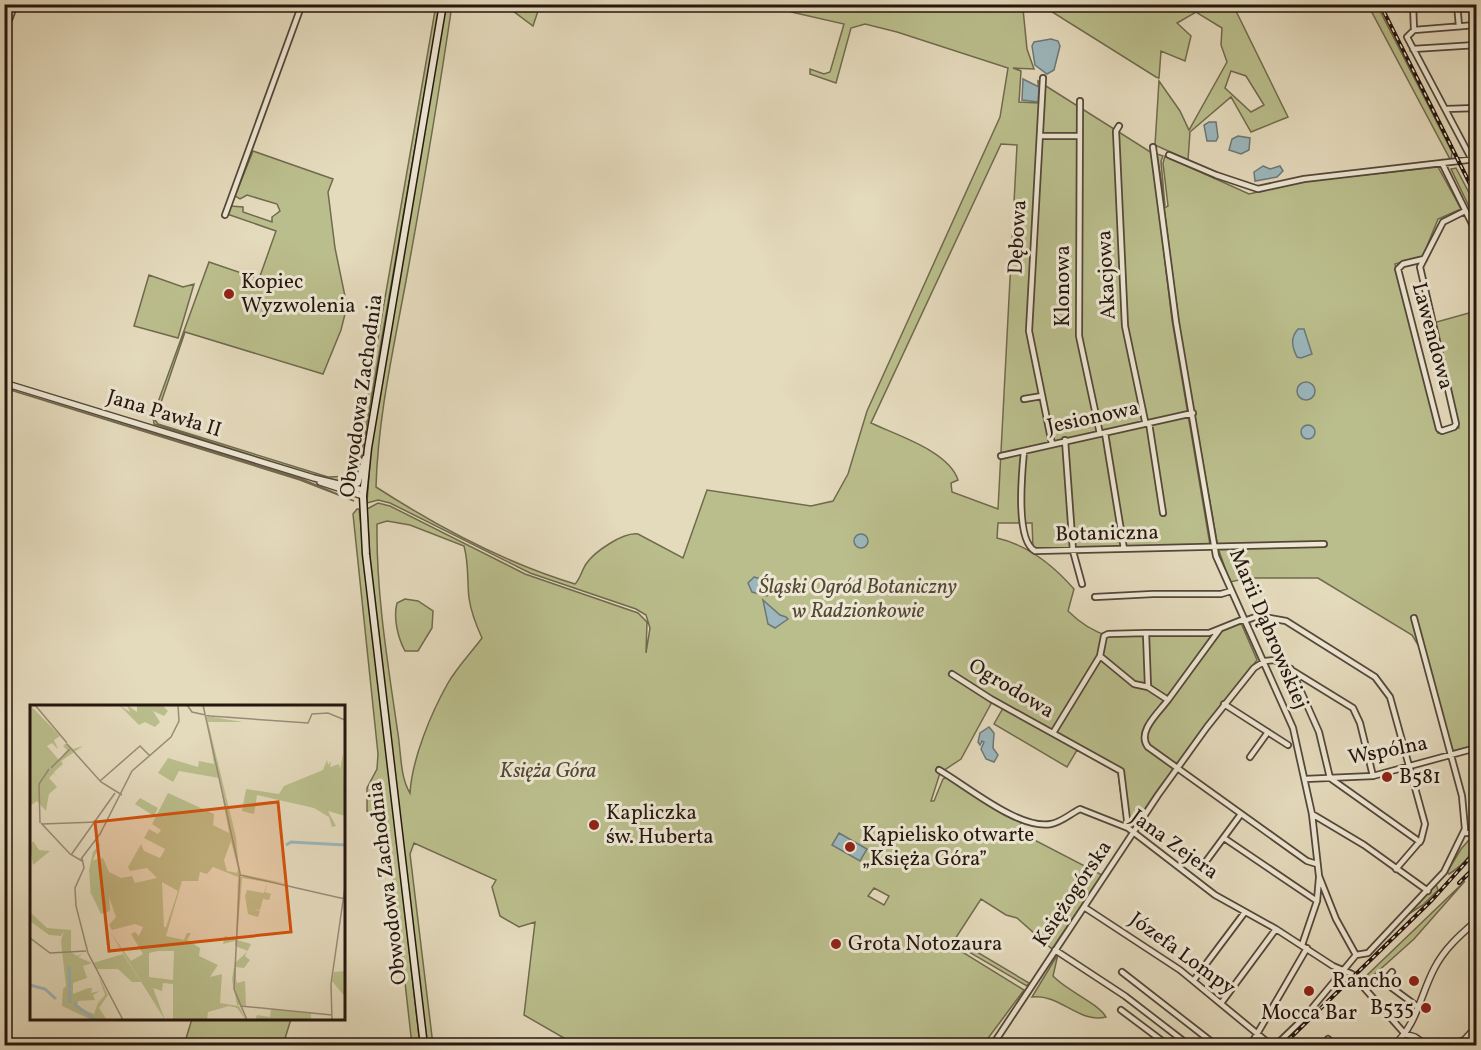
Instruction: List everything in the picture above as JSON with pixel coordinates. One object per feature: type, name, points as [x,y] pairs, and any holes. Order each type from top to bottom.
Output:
[{"type":"main road","name":"Obwodowa Zachodnia","points":[[424,1046],[366,554],[363,493],[368,448],[443,4]]},
{"type":"street","points":[[4,33],[15,4]]},
{"type":"street","points":[[225,215],[302,4]]},
{"type":"street","points":[[1413,4],[1414,30]]},
{"type":"street","points":[[1457,4],[1459,26]]},
{"type":"street","points":[[1169,155],[1216,176],[1258,189],[1304,179],[1474,159],[1407,37],[1414,30],[1476,25]]},
{"type":"street","points":[[1413,50],[1476,45]]},
{"type":"street","name":"Dębowa","points":[[1043,78],[1029,331],[1052,444]]},
{"type":"street","name":"Klonowa","points":[[1080,101],[1079,336],[1102,433],[1124,549]]},
{"type":"street","points":[[1446,109],[1476,108]]},
{"type":"street","name":"Akacjowa","points":[[1119,126],[1116,131],[1125,326],[1147,422],[1163,513]]},
{"type":"street","points":[[1040,136],[1080,136]]},
{"type":"street","name":"Marii Dąbrowskiej","points":[[1153,147],[1176,322],[1214,547],[1231,591],[1293,728],[1312,814],[1319,876],[1336,919],[1356,955]]},
{"type":"street","points":[[1442,163],[1476,232]]},
{"type":"street","name":"Lawendowa","points":[[1424,259],[1402,264],[1398,269],[1439,429],[1442,431],[1454,428],[1456,424],[1420,275],[1424,259],[1443,222],[1465,211]]},
{"type":"street","name":"Jana Pawła II","points":[[4,383],[363,493]]},
{"type":"street","points":[[1024,399],[1042,396]]},
{"type":"street","name":"Jesionowa","points":[[1001,456],[1192,413]]},
{"type":"street","points":[[1065,440],[1073,550],[1082,584]]},
{"type":"street","points":[[350,487],[359,481],[368,448]]},
{"type":"street","name":"Botaniczna","points":[[1024,451],[1022,521],[1025,538],[1033,550],[1324,544]]},
{"type":"street","name":"Jana Pawła II","points":[[314,478],[350,487],[363,493]]},
{"type":"street","points":[[1095,597],[1221,594],[1231,591]]},
{"type":"street","name":"Ogrodowa","points":[[1053,734],[1100,656],[1104,636],[1108,634],[1209,633],[1258,616],[1286,621],[1375,677],[1390,697],[1411,766],[1425,824],[1420,842]]},
{"type":"street","points":[[1257,1034],[1268,1044],[1276,1045],[1303,1019],[1356,955],[1368,953],[1428,891],[1444,872],[1464,833],[1462,796],[1414,618]]},
{"type":"street","points":[[1220,629],[1145,732],[1144,738],[1148,747],[1307,861],[1317,864]]},
{"type":"street","points":[[1146,633],[1148,687]]},
{"type":"street","points":[[1100,656],[1134,684],[1148,687],[1168,700]]},
{"type":"street","points":[[1263,662],[1275,660],[1353,708],[1360,723],[1373,776]]},
{"type":"street","name":"Księżogórska","points":[[992,1046],[1177,767],[1243,679],[1263,662]]},
{"type":"street","points":[[1291,669],[1319,732],[1330,778],[1420,842],[1396,869]]},
{"type":"street","name":"Ogrodowa","points":[[952,674],[1053,734],[1122,771],[1128,828]]},
{"type":"street","points":[[1224,704],[1288,745]]},
{"type":"street","points":[[1250,757],[1268,732]]},
{"type":"street","name":"Wspólna","points":[[1305,779],[1373,776],[1476,748]]},
{"type":"street","name":"Jana Zejera","points":[[939,770],[1000,808],[1032,823],[1055,823],[1084,810],[1128,828],[1215,895],[1276,928],[1333,966],[1352,974]]},
{"type":"street","points":[[1206,860],[1241,814]]},
{"type":"street","points":[[1312,814],[1364,845],[1428,891]]},
{"type":"street","points":[[1464,833],[1473,833],[1476,828]]},
{"type":"street","points":[[1224,838],[1317,901]]},
{"type":"street","points":[[1250,1046],[1305,946],[1317,901],[1319,876]]},
{"type":"street","name":"Józefa Lompy","points":[[1084,907],[1116,925],[1194,980],[1257,1034]]},
{"type":"street","points":[[1194,980],[1245,912]]},
{"type":"street","points":[[1402,1040],[1413,1023],[1424,988],[1440,960],[1453,942],[1476,921]]},
{"type":"street","points":[[1222,1002],[1276,928]]},
{"type":"street","points":[[1055,950],[1125,996],[1191,1046]]},
{"type":"street","points":[[1122,972],[1217,1046]]},
{"type":"street","points":[[1392,972],[1384,982],[1418,1007]]},
{"type":"street","points":[[1359,982],[1402,1040]]},
{"type":"street","points":[[1121,1010],[1169,1046]]},
{"type":"street","points":[[1449,1046],[1476,1040],[1476,1028]]},
{"type":"street","points":[[1462,1044],[1476,1028]]},
{"type":"street","points":[[1393,1046],[1402,1040],[1415,1037],[1428,1046]]},
{"type":"street","points":[[1328,1039],[1336,1046]]},
{"type":"green space","points":[[436,5],[440,5],[357,480],[350,484],[309,474],[154,424],[153,416],[209,262],[259,279],[276,231],[227,214],[230,206],[243,207],[243,212],[272,222],[272,217],[280,211],[277,204],[247,195],[240,199],[235,196],[253,151],[333,179],[328,192],[335,248],[347,306],[341,330],[323,374],[185,332],[155,420],[158,424],[328,477],[354,476]]},
{"type":"green space","points":[[446,5],[452,5],[426,171],[384,405],[376,487],[473,543],[523,566],[575,584],[586,564],[595,554],[617,539],[632,534],[638,534],[683,558],[707,490],[811,506],[833,501],[848,474],[867,411],[1000,117],[1008,68],[865,24],[851,28],[836,83],[810,74],[810,69],[824,74],[830,72],[844,24],[791,12],[793,5],[1034,5],[1023,9],[1027,49],[1034,69],[1013,68],[1021,71],[1019,102],[1039,103],[1038,81],[1152,153],[1172,320],[1210,545],[1035,549],[1032,523],[998,523],[997,538],[1029,551],[1057,572],[1074,589],[1068,611],[1082,623],[1098,632],[1109,636],[1216,633],[1241,623],[1257,660],[1159,788],[1132,828],[1125,825],[1118,773],[1077,750],[1067,767],[994,724],[1003,708],[992,702],[961,759],[940,773],[931,801],[934,801],[943,779],[947,777],[1022,821],[1017,831],[1102,875],[1052,949],[1017,918],[1006,915],[981,899],[955,939],[1029,983],[1027,986],[947,939],[946,942],[1024,990],[983,1045],[576,1045],[524,1015],[535,922],[519,927],[500,916],[492,887],[496,880],[414,843],[410,854],[433,1045],[426,1045],[370,559],[367,509],[378,503],[390,506],[525,574],[638,613],[647,622],[646,653],[650,628],[646,615],[636,609],[530,573],[390,503],[378,500],[367,503],[372,434]],"holes":[[[1001,144],[1017,145],[998,509],[952,492],[951,483],[958,480],[953,470],[944,461],[920,445],[871,423]],[[387,521],[410,525],[464,546],[470,603],[482,638],[452,677],[435,708],[418,751],[410,793],[403,772],[383,629],[378,577],[377,524]],[[874,888],[889,896],[884,905],[868,896]]]},
{"type":"green space","points":[[505,5],[540,5],[533,26]]},
{"type":"green space","points":[[1041,5],[1233,5],[1288,117],[1251,132],[1231,97],[1190,132],[1188,160],[1155,145],[1159,81],[1180,111],[1189,130],[1227,62],[1221,45],[1222,28],[1196,12],[1177,23],[1191,36],[1185,61],[1161,51],[1159,78]],"holes":[[[1231,71],[1246,76],[1264,105],[1251,112],[1225,88]]]},
{"type":"green space","points":[[1368,5],[1377,5],[1452,152],[1451,161]]},
{"type":"green space","points":[[1157,154],[1163,156],[1161,161],[1165,206]]},
{"type":"green space","points":[[1165,156],[1249,194],[1307,181],[1438,167],[1461,209],[1438,219],[1423,256],[1395,264],[1438,433],[1459,428],[1433,323],[1476,311],[1476,745],[1452,751],[1428,661],[1412,635],[1318,578],[1249,578],[1230,582],[1218,548],[1180,331],[1164,208],[1168,206],[1163,163]]},
{"type":"green space","points":[[1456,168],[1476,206],[1476,221],[1451,169]]},
{"type":"green space","points":[[149,275],[183,287],[194,284],[178,338],[134,326]]},
{"type":"green space","points":[[4,388],[302,479],[354,501],[300,480]]},
{"type":"green space","points":[[359,509],[420,1045],[412,1045],[388,831],[386,823],[367,811],[367,788],[377,769],[378,754],[353,514]]},
{"type":"green space","points":[[405,599],[418,601],[433,611],[432,628],[418,651],[405,651],[398,634],[397,603]]},
{"type":"green space","points":[[1476,832],[1472,851],[1460,866],[1449,874],[1447,872],[1461,849]]},
{"type":"green space","points":[[1465,881],[1414,939],[1366,982],[1363,979]]},
{"type":"green space","points":[[1436,884],[1438,890],[1423,905],[1407,915]]},
{"type":"green space","points":[[1058,954],[1053,976],[1106,1017],[1087,1016],[1051,999],[1032,997]]},
{"type":"green space","points":[[191,1020],[291,1020],[283,1045],[184,1045]]},
{"type":"water","points":[[1051,39],[1058,41],[1060,46],[1054,70],[1047,74],[1035,65],[1032,46],[1034,42]]},
{"type":"water","points":[[1023,79],[1039,87],[1038,102],[1022,100]]},
{"type":"water","points":[[1216,122],[1218,137],[1216,141],[1207,141],[1204,125]]},
{"type":"water","points":[[1238,136],[1250,138],[1249,150],[1241,154],[1229,150],[1232,139]]},
{"type":"water","points":[[1263,166],[1270,169],[1280,166],[1283,171],[1277,177],[1255,181],[1254,172]]},
{"type":"water","points":[[1298,329],[1304,329],[1312,354],[1301,358],[1297,357],[1293,343]]},
{"type":"water","points":[[1302,382],[1310,382],[1315,387],[1313,398],[1302,400],[1297,395],[1297,387]]},
{"type":"water","points":[[1308,425],[1313,427],[1315,432],[1313,437],[1308,439],[1303,437],[1301,432],[1303,427]]},
{"type":"water","points":[[858,534],[864,534],[868,541],[864,548],[858,548],[854,544],[854,538]]},
{"type":"water","points":[[754,577],[761,579],[767,586],[774,586],[767,596],[752,592],[748,583]]},
{"type":"water","points":[[763,600],[788,619],[775,628],[768,624]]},
{"type":"water","points":[[989,727],[994,733],[993,748],[998,755],[994,762],[986,759],[981,749],[984,742],[982,741],[980,745],[978,742],[980,733]]},
{"type":"water","name":"Kąpielisko otwarte „Księża Góra”","points":[[839,833],[867,849],[860,861],[832,845]]},
{"type":"railway","points":[[1380,4],[1476,196]]},
{"type":"railway","points":[[1282,1046],[1432,900],[1476,851]]},
{"type":"railway","points":[[1459,883],[1476,866]]},
{"type":"place","name":"Kopiec Wyzwolenia","points":[[229,294]]},
{"type":"place","name":"B581","points":[[1387,777]]},
{"type":"place","name":"Kapliczka św. Huberta","points":[[594,825]]},
{"type":"place","name":"Kąpielisko otwarte „Księża Góra”","points":[[850,847]]},
{"type":"place","name":"Grota Notozaura","points":[[836,944]]},
{"type":"place","name":"Rancho","points":[[1414,981]]},
{"type":"place","name":"Mocca Bar","points":[[1309,991]]},
{"type":"place","name":"B535","points":[[1426,1008]]},
{"type":"park label","name":"Śląski Ogród Botaniczny w Radzionkowie","points":[[858,599]]},
{"type":"park label","name":"Księża Góra","points":[[548,771]]}]
